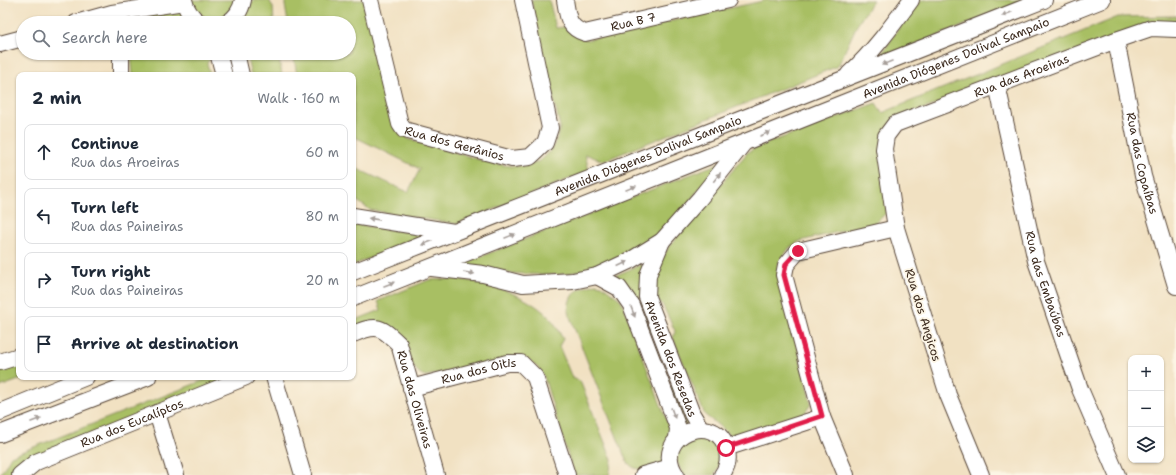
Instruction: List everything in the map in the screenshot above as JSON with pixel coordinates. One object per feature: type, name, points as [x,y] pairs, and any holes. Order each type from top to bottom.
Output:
[{"type":"street","points":[[235,16],[243,0]]},
{"type":"street","name":"Rua dos Gerânios","points":[[370,0],[400,124],[404,130],[512,159],[530,157],[545,142],[550,128],[523,0]]},
{"type":"street","name":"Rua B 7","points":[[565,0],[570,25],[585,33],[728,0]]},
{"type":"street","name":"Avenida Diógenes Dolival Sampaio","points":[[842,80],[864,60],[891,28],[911,0]]},
{"type":"street","name":"Avenida Diógenes Dolival Sampaio","points":[[356,271],[1044,0]]},
{"type":"street","name":"Avenida Diógenes Dolival Sampaio","points":[[356,297],[1102,0]]},
{"type":"street","points":[[121,16],[184,1],[192,16]]},
{"type":"street","name":"Rua das Aroeiras","points":[[884,149],[886,136],[895,124],[1151,28],[1176,29]]},
{"type":"street","points":[[0,44],[16,40]]},
{"type":"street","name":"Rua das Copaíbas","points":[[1116,40],[1143,176],[1176,286]]},
{"type":"street","points":[[121,60],[121,72]]},
{"type":"street","points":[[220,60],[223,72]]},
{"type":"street","points":[[238,60],[241,72]]},
{"type":"street","name":"Rua das Embaúbas","points":[[997,85],[1036,261],[1080,389],[1117,475]]},
{"type":"street","name":"Avenida Diógenes Dolival Sampaio","points":[[431,268],[483,274],[522,284],[573,281],[597,276],[631,260],[662,241],[700,198],[744,143]]},
{"type":"street","name":"Rua dos Angicos","points":[[884,149],[896,228],[948,395],[981,475]]},
{"type":"street","points":[[356,216],[454,232]]},
{"type":"street","points":[[846,475],[822,416],[784,275],[786,264],[798,251],[896,228]]},
{"type":"street","name":"Avenida dos Resedas","points":[[662,241],[648,275],[647,297],[692,414],[701,429]]},
{"type":"street","name":"Avenida dos Resedas","points":[[597,276],[619,288],[624,293],[644,338],[678,428],[677,439]]},
{"type":"street","name":"Rua das Oliveiras","points":[[356,333],[370,328],[384,330],[399,344],[436,475]]},
{"type":"street","points":[[644,338],[653,339],[662,333]]},
{"type":"street","points":[[0,362],[16,357]]},
{"type":"street","name":"Rua dos Oitis","points":[[411,388],[507,362],[521,363],[535,377],[567,475]]},
{"type":"street","points":[[662,384],[670,380],[679,379]]},
{"type":"street","points":[[0,412],[79,380]]},
{"type":"street","points":[[0,434],[140,380]]},
{"type":"street","name":"Rua dos Eucalíptos","points":[[20,475],[157,413],[239,380]]},
{"type":"street","points":[[275,380],[303,475]]},
{"type":"street","points":[[157,413],[176,475]]},
{"type":"street","points":[[726,448],[822,416]]},
{"type":"street","points":[[643,475],[674,471],[671,452],[677,439],[692,429],[701,429],[716,435],[726,448],[728,456],[727,465],[722,475]]},
{"type":"green space","points":[[192,0],[235,0],[231,8],[222,16],[204,16],[195,8]]},
{"type":"green space","points":[[253,0],[269,0],[273,7],[274,16],[245,16]]},
{"type":"green space","points":[[286,0],[365,0],[408,139],[496,164],[523,166],[535,163],[546,156],[554,144],[560,127],[531,0],[549,0],[556,28],[564,27],[586,40],[767,0],[873,0],[856,27],[838,66],[603,161],[585,154],[589,171],[457,224],[370,210],[356,200],[356,168],[408,192],[420,169],[356,137],[356,72],[296,72],[294,60],[356,60],[356,16],[287,16],[285,5]]},
{"type":"green space","points":[[921,0],[1027,0],[878,60],[900,26]]},
{"type":"green space","points":[[181,11],[185,16],[144,16]]},
{"type":"green space","points":[[1176,16],[1176,24],[893,119],[886,213],[876,223],[800,241],[789,248],[778,264],[811,404],[802,417],[733,438],[705,415],[673,338],[675,331],[662,304],[653,298],[654,284],[659,265],[669,247],[747,153],[757,147],[876,103],[882,113],[1118,17]]},
{"type":"green space","points":[[132,60],[210,60],[207,63],[209,72],[133,72]]},
{"type":"green space","points":[[248,60],[279,60],[281,72],[250,72]]},
{"type":"green space","points":[[722,162],[666,229],[636,250],[602,265],[566,274],[547,275],[509,273],[462,264]]},
{"type":"green space","points":[[356,224],[428,235],[356,264]]},
{"type":"green space","points":[[645,263],[653,332],[648,333],[614,276]]},
{"type":"green space","points":[[455,279],[481,283],[522,298],[535,305],[545,313],[554,323],[563,339],[559,346],[572,378],[580,381],[612,460],[609,475],[574,475],[544,377],[536,366],[525,358],[425,376],[414,367],[410,361],[402,339],[391,327],[356,331],[356,320],[381,310],[378,301],[429,280]]},
{"type":"green space","points":[[596,284],[602,285],[621,300],[672,434],[665,464],[638,469],[630,465],[626,460],[568,312],[570,299],[576,292]]},
{"type":"green space","points":[[16,366],[16,380],[19,380],[0,387],[0,372]]},
{"type":"green space","points":[[204,380],[230,380],[17,469],[11,475],[0,475],[11,456]]},
{"type":"green space","points":[[674,385],[691,423],[683,426],[670,387]]},
{"type":"green space","points":[[693,436],[712,439],[719,449],[721,453],[721,461],[714,475],[684,475],[677,463],[678,449]]},
{"type":"route","points":[[726,448],[822,416],[784,275],[786,264],[798,251]]}]
